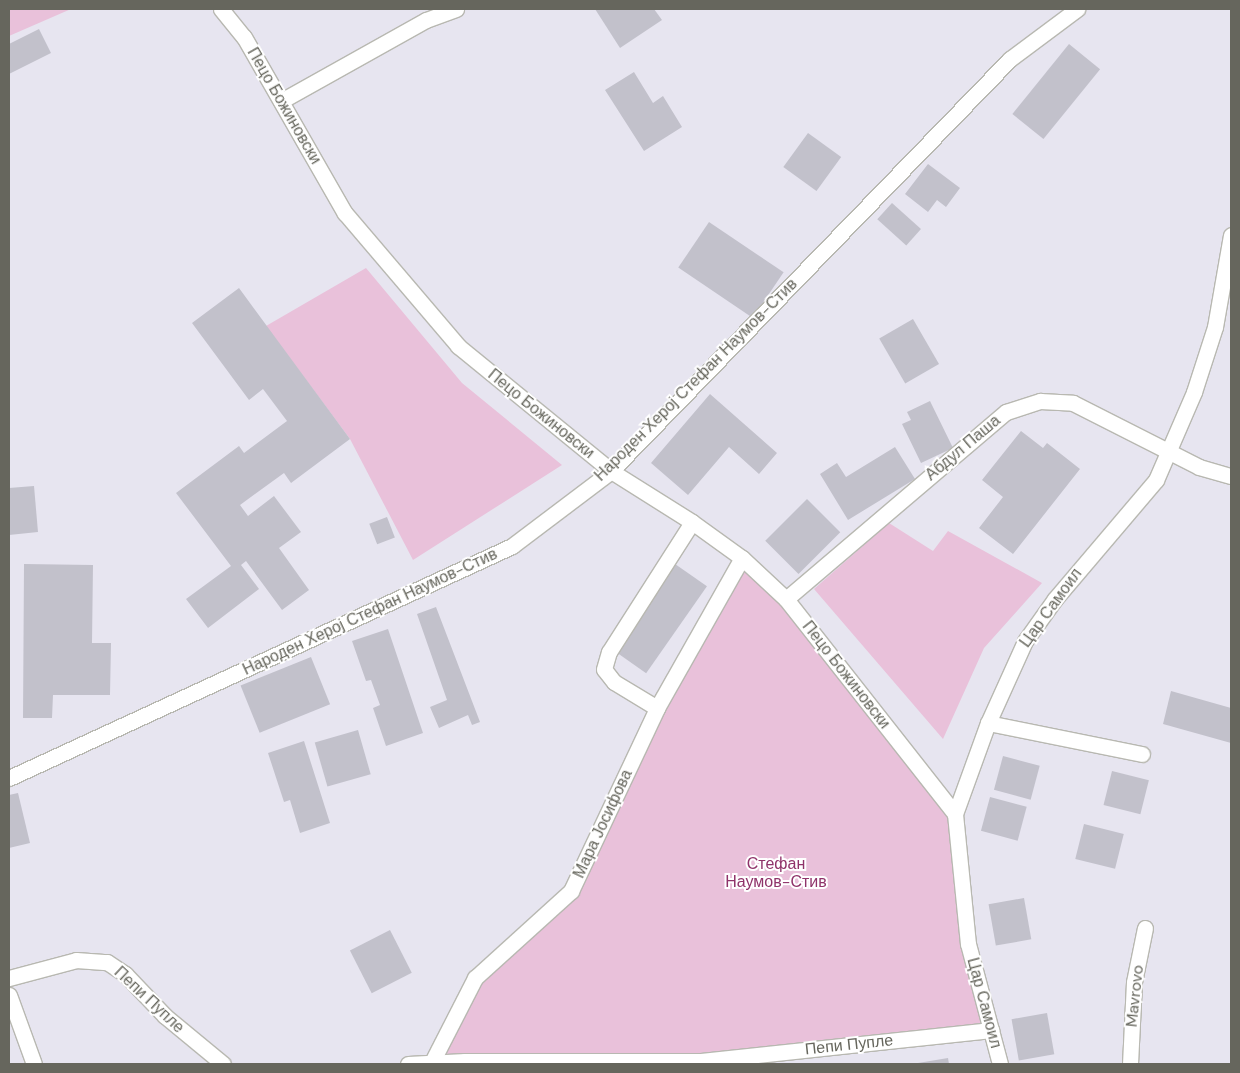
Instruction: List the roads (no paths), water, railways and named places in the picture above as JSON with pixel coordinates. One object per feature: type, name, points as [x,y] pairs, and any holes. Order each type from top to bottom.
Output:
[{"type":"street","name":"Пецо Божиновски","points":[[221,9],[244,37],[345,213],[458,346],[610,471],[692,522],[742,558],[786,599],[955,814]]},
{"type":"street","points":[[281,101],[426,20],[456,9]]},
{"type":"street","name":"Народен Херој Стефан Наумов-Стив","points":[[9,778],[512,546],[610,471],[1010,59],[1077,9]]},
{"type":"street","name":"Цар Самоил","points":[[1000,1064],[968,944],[955,814],[988,723],[1025,641],[1054,599],[1156,480],[1194,392],[1215,327],[1231,235]]},
{"type":"street","name":"Абдул Паша","points":[[786,599],[1006,412],[1040,401],[1073,403],[1170,450],[1199,467],[1231,476]]},
{"type":"street","points":[[657,708],[614,682],[604,669],[609,652],[692,522]]},
{"type":"street","name":"Мара Јосифова","points":[[432,1063],[475,978],[571,891],[657,708],[742,558]]},
{"type":"street","points":[[988,723],[1142,754]]},
{"type":"street","name":"Mavrovo","points":[[1130,1064],[1134,982],[1145,928]]},
{"type":"street","name":"Пепи Пупле","points":[[9,978],[76,960],[107,962],[125,974],[166,1016],[223,1064]]},
{"type":"street","points":[[9,995],[34,1064]]},
{"type":"street","name":"Пепи Пупле","points":[[408,1064],[701,1062],[991,1030]]},
{"type":"park label","name":"Стефан Наумов-Стив","points":[[776,873]]}]
